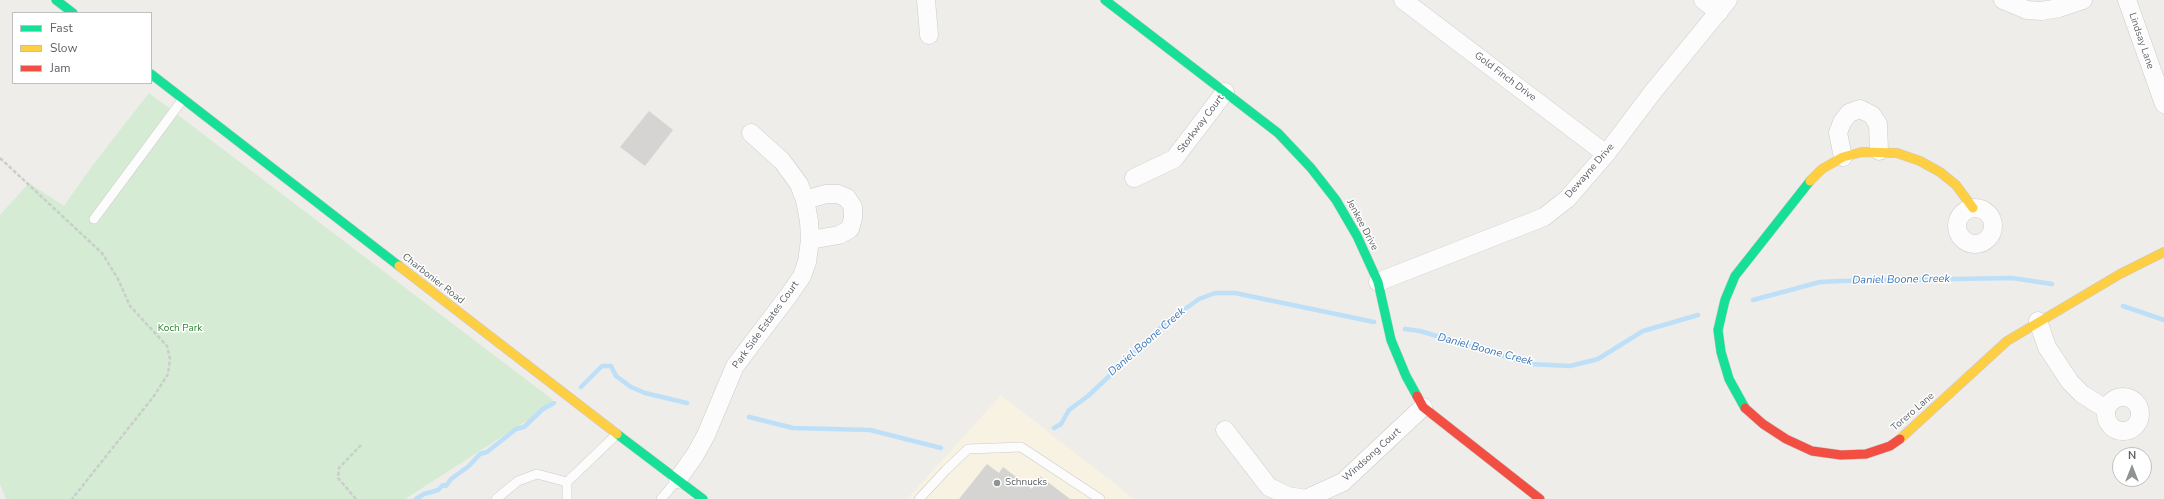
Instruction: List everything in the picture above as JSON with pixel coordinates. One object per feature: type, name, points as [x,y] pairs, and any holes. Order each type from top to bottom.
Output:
[{"type":"street","points":[[56,0],[72,12]]},
{"type":"street","points":[[926,0],[929,35]]},
{"type":"street","name":"Jenkee Drive","points":[[1105,0],[1278,133],[1311,168],[1336,200],[1357,236],[1378,282],[1391,340],[1406,376],[1424,407],[1540,499]]},
{"type":"street","name":"Gold Finch Drive","points":[[1403,0],[1606,154]]},
{"type":"street","points":[[1703,0],[1724,6]]},
{"type":"street","points":[[2003,0],[2027,10],[2041,11],[2059,8],[2083,0]]},
{"type":"street","name":"Lindsay Lane","points":[[2127,0],[2164,104]]},
{"type":"street","name":"Dewayne Drive","points":[[1378,282],[1544,217],[1567,199],[1606,154],[1652,93],[1724,6]]},
{"type":"street","name":"Charbonier Road","points":[[152,75],[703,499]]},
{"type":"street","name":"Storkway Court","points":[[1134,178],[1174,159],[1225,92]]},
{"type":"street","points":[[1843,156],[1838,133],[1842,122],[1849,113],[1860,110],[1872,115],[1878,124],[1878,152]]},
{"type":"street","name":"Park Side Estates Court","points":[[678,479],[695,455],[706,435],[735,366],[785,302],[802,276],[807,262],[810,240],[805,200],[799,184],[782,161],[751,133]]},
{"type":"street","name":"Torero Lane","points":[[1973,208],[1956,185],[1940,172],[1897,153],[1862,152],[1843,156],[1822,169],[1809,182],[1736,276],[1725,300],[1718,330],[1729,379],[1744,407],[1763,424],[1786,439],[1812,451],[1841,455],[1866,454],[1890,446],[1908,433],[2007,341],[2038,321],[2120,274],[2164,252]]},
{"type":"street","points":[[805,200],[826,194],[838,194],[847,198],[853,207],[853,218],[850,229],[839,236],[810,240]]},
{"type":"street","points":[[2038,321],[2047,347],[2070,382],[2082,394],[2106,409]]},
{"type":"street","name":"Windsong Court","points":[[1225,430],[1269,487],[1288,496],[1306,499],[1343,482],[1424,407]]},
{"type":"lane","points":[[94,219],[184,99]]},
{"type":"lane","points":[[566,482],[617,434]]},
{"type":"lane","points":[[919,499],[968,449],[1021,447],[1100,499]]},
{"type":"lane","points":[[496,499],[518,481],[537,474],[566,482]]},
{"type":"lane","points":[[661,499],[678,479]]},
{"type":"lane","points":[[566,482],[567,499]]},
{"type":"path","points":[[0,158],[102,253],[118,279],[130,306],[167,346],[170,358],[168,374],[154,396],[72,499]]},
{"type":"path","points":[[356,499],[338,478],[339,468],[361,445]]},
{"type":"shaded area","points":[[1001,395],[1134,499],[907,499]]},
{"type":"green space","name":"Koch Park","points":[[149,93],[553,400],[540,412],[405,499],[6,499],[0,484],[0,215],[29,183],[64,206],[92,166]]},
{"type":"building","points":[[649,111],[673,130],[645,166],[620,147]]},
{"type":"building","name":"Schnucks","points":[[987,464],[999,473],[1003,467],[1032,489],[1040,476],[1070,499],[959,499]]},
{"type":"waterway","name":"Daniel Boone Creek","points":[[1753,300],[1820,282],[2012,278],[2052,284]]},
{"type":"waterway","name":"Daniel Boone Creek","points":[[1054,428],[1061,424],[1069,410],[1088,396],[1168,321],[1199,299],[1215,293],[1235,293],[1374,322]]},
{"type":"waterway","name":"Daniel Boone Creek","points":[[2123,306],[2164,320]]},
{"type":"waterway","name":"Daniel Boone Creek","points":[[1405,329],[1420,331],[1530,364],[1570,366],[1598,359],[1643,331],[1698,315]]},
{"type":"waterway","name":"Daniel Boone Creek","points":[[581,387],[602,366],[611,366],[616,376],[631,387],[645,393],[687,403]]},
{"type":"waterway","name":"Daniel Boone Creek","points":[[416,499],[424,494],[438,490],[443,485],[446,486],[451,479],[469,466],[480,454],[487,452],[516,429],[524,427],[543,409],[554,403]]},
{"type":"waterway","name":"Daniel Boone Creek","points":[[749,417],[793,428],[870,430],[941,448]]},
{"type":"traffic: fast","points":[[56,0],[72,12]]},
{"type":"traffic: fast","points":[[1105,0],[1278,133],[1311,168],[1336,200],[1357,236],[1378,282],[1391,340],[1406,376],[1417,396]]},
{"type":"traffic: fast","points":[[152,75],[399,266]]},
{"type":"traffic: fast","points":[[1745,408],[1729,379],[1721,352],[1718,330],[1725,300],[1735,276],[1810,181]]},
{"type":"traffic: fast","points":[[617,434],[703,499]]},
{"type":"traffic: slow","points":[[1810,181],[1822,169],[1843,157],[1862,152],[1897,153],[1920,161],[1940,172],[1956,185],[1973,208]]},
{"type":"traffic: slow","points":[[1900,439],[2007,341],[2120,274],[2164,252]]},
{"type":"traffic: slow","points":[[399,266],[617,434]]},
{"type":"traffic: jam","points":[[1417,396],[1423,407],[1540,499]]},
{"type":"traffic: jam","points":[[1745,408],[1763,424],[1786,439],[1812,451],[1841,455],[1866,454],[1890,446],[1900,439]]},
{"type":"place","name":"Schnucks","points":[[997,483]]}]
